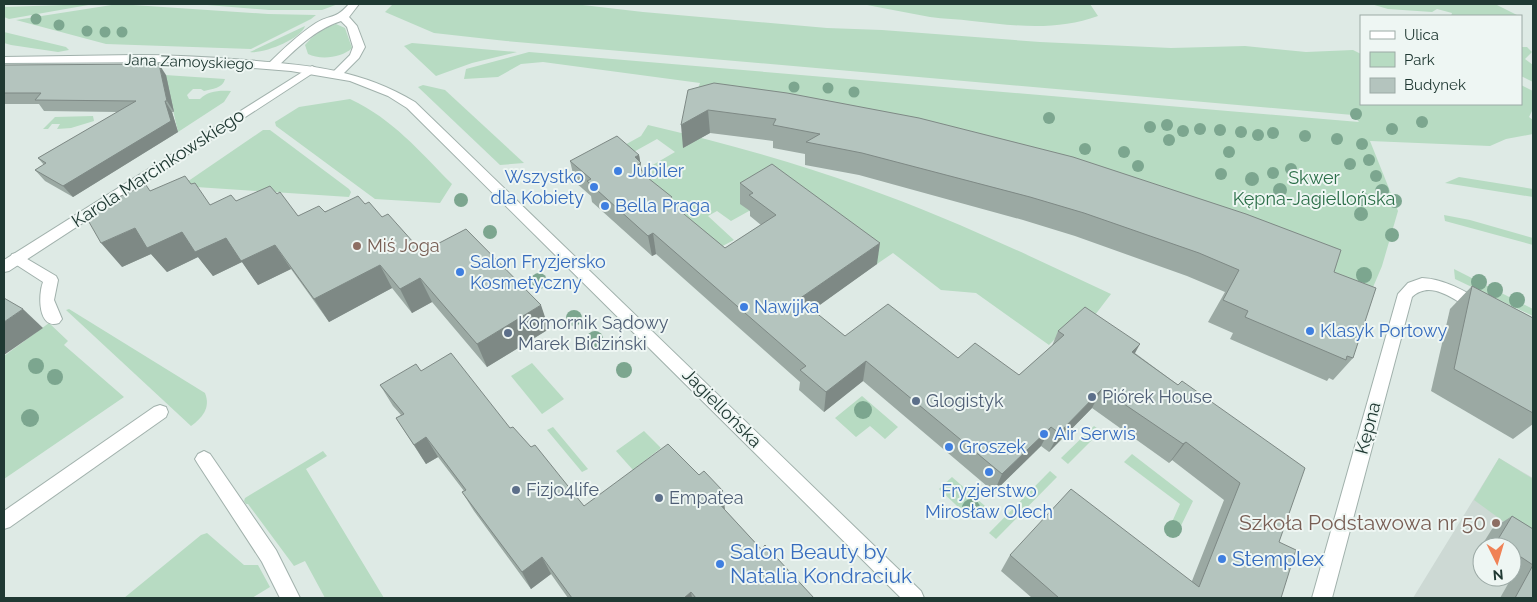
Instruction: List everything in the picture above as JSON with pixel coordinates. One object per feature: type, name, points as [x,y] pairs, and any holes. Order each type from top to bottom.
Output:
[{"type":"street","points":[[272,66],[299,40],[322,24],[343,17],[354,4]]},
{"type":"street","points":[[338,73],[355,56],[359,47],[352,26],[343,17]]},
{"type":"street","name":"Jana Zamoyskiego","points":[[4,50],[65,60]]},
{"type":"street","name":"Jana Zamoyskiego","points":[[4,60],[178,59],[312,69]]},
{"type":"street","name":"Jagiellońska","points":[[312,69],[338,73],[379,86],[411,105],[914,598]]},
{"type":"street","name":"Karola Marcinkowskiego","points":[[4,267],[312,69]]},
{"type":"street","points":[[17,258],[52,280],[47,290],[47,308],[54,319]]},
{"type":"street","name":"Kępna","points":[[1322,598],[1405,294],[1409,289],[1423,283],[1438,285],[1490,311]]},
{"type":"street","points":[[4,521],[160,412]]},
{"type":"street","points":[[204,459],[269,556],[290,598]]},
{"type":"shaded area","name":"Szkoła Podstawowa nr 50","points":[[1499,458],[1533,478],[1533,598],[1413,598]]},
{"type":"green space","points":[[94,4],[9,19],[4,17],[4,7]]},
{"type":"green space","points":[[118,4],[268,14],[316,15],[251,49],[106,44],[16,20]]},
{"type":"green space","points":[[195,4],[338,4],[322,10],[269,10]]},
{"type":"green space","name":"Skwer Kępna-Jagiellońska","points":[[393,4],[574,4],[827,28],[882,30],[1040,42],[1171,48],[1245,46],[1306,52],[1353,50],[1360,54],[1360,105],[1522,105],[1522,86],[1533,91],[1533,109],[1529,117],[1533,120],[1533,134],[1506,139],[1490,146],[1370,141],[1398,211],[1382,266],[1368,299],[693,103],[700,83],[543,62],[521,64],[498,77],[464,79],[466,69],[529,52],[1359,122],[1353,115],[506,41],[434,33],[385,12]]},
{"type":"green space","points":[[862,4],[1090,4],[1098,16],[1067,24],[1020,26],[930,17]]},
{"type":"green space","points":[[1371,4],[1495,4],[1517,15],[1451,15],[1452,13],[1437,9],[1432,12],[1388,9]]},
{"type":"green space","points":[[336,24],[345,28],[352,48],[343,54],[331,57],[319,57],[308,54],[305,45],[315,35]]},
{"type":"green space","points":[[305,26],[297,36],[281,45],[264,51],[250,52]]},
{"type":"green space","points":[[4,32],[66,47],[69,50],[58,52],[11,45],[4,43]]},
{"type":"green space","points":[[412,43],[517,52],[472,63],[436,76],[404,46]]},
{"type":"green space","points":[[1522,47],[1527,47],[1532,52],[1525,59],[1533,65],[1533,82],[1522,76]]},
{"type":"green space","points":[[165,75],[225,79],[220,86],[214,89],[204,91],[193,89],[187,95],[189,99],[200,99],[214,92],[231,91],[224,102],[178,132]]},
{"type":"green space","points":[[423,85],[445,90],[524,163],[500,165],[418,87]]},
{"type":"green space","points":[[350,99],[366,107],[393,126],[452,184],[440,203],[375,199],[276,126],[275,122],[299,107]]},
{"type":"green space","points":[[93,116],[94,121],[71,128],[57,129],[60,124],[52,124],[48,129],[43,129],[55,117]]},
{"type":"green space","points":[[648,125],[757,153],[863,187],[957,224],[1111,294],[1082,332],[1057,337],[1049,345],[976,293],[941,290],[893,253],[877,264],[749,211],[731,221],[717,211],[708,216],[734,240],[717,249],[639,173],[675,152],[657,139],[621,159],[612,152],[641,136]]},
{"type":"green space","points":[[263,130],[270,130],[349,189],[351,192],[349,197],[181,186]]},
{"type":"green space","points":[[1459,177],[1533,189],[1533,197],[1445,183]]},
{"type":"green space","points":[[1444,215],[1470,220],[1533,238],[1533,245],[1445,221]]},
{"type":"green space","points":[[1454,269],[1533,309],[1533,316],[1455,279]]},
{"type":"green space","points":[[69,309],[205,393],[207,398],[206,408],[199,420],[191,426],[66,310]]},
{"type":"green space","points":[[49,323],[68,341],[64,345],[124,397],[4,479],[4,356]]},
{"type":"green space","points":[[532,363],[564,399],[542,414],[511,376]]},
{"type":"green space","points":[[862,396],[898,427],[885,439],[870,426],[856,437],[835,418]]},
{"type":"green space","points":[[1094,426],[1101,431],[1068,464],[1061,458]]},
{"type":"green space","points":[[553,427],[588,469],[582,472],[547,430]]},
{"type":"green space","points":[[644,431],[661,448],[633,470],[616,451]]},
{"type":"green space","points":[[323,451],[327,456],[306,469],[384,598],[325,598],[305,561],[294,566],[244,501],[245,498]]},
{"type":"green space","points":[[1132,454],[1193,501],[1176,536],[1168,531],[1180,504],[1124,462]]},
{"type":"green space","points":[[1499,458],[1533,479],[1533,543],[1474,500]]},
{"type":"green space","points":[[1050,471],[1057,477],[996,539],[989,533]]},
{"type":"green space","points":[[952,477],[985,506],[971,519],[939,489]]},
{"type":"green space","points":[[207,533],[244,565],[258,565],[270,587],[252,598],[124,598],[201,535]]},
{"type":"building","points":[[159,64],[167,101],[165,101],[171,121],[63,186],[35,170],[46,163],[38,158],[136,101],[35,100],[41,93],[4,93],[4,65]]},
{"type":"building","points":[[714,83],[787,93],[919,118],[1073,157],[1246,214],[1341,250],[1334,272],[1376,288],[1353,358],[1347,356],[1346,360],[1245,317],[1248,311],[1223,300],[1239,270],[1199,253],[1084,213],[862,153],[806,142],[820,134],[773,125],[776,119],[708,110],[681,125],[688,90]]},
{"type":"building","points":[[617,136],[639,155],[635,157],[641,163],[636,166],[645,173],[643,174],[672,197],[667,200],[725,248],[776,215],[749,195],[753,193],[740,183],[772,164],[880,243],[799,299],[845,336],[888,304],[958,358],[975,343],[1019,375],[1064,335],[1058,331],[1085,307],[1140,344],[1132,352],[1178,385],[1182,381],[1305,468],[1279,542],[1296,550],[1281,598],[1059,598],[1010,555],[1071,489],[1199,587],[1240,483],[1186,442],[1183,444],[1102,389],[1059,433],[1051,427],[1002,474],[866,361],[826,392],[800,370],[806,366],[653,233],[648,236],[587,181],[591,179],[570,161]]},
{"type":"building","points":[[185,176],[191,184],[195,183],[210,205],[231,195],[236,201],[270,186],[277,194],[280,192],[298,216],[319,206],[325,212],[358,196],[365,204],[369,202],[382,217],[388,214],[422,252],[466,229],[541,305],[477,344],[420,278],[400,289],[380,265],[314,299],[275,245],[241,261],[226,238],[195,252],[182,232],[147,248],[135,228],[101,243],[85,215],[116,202],[114,199],[146,185],[150,191]]},
{"type":"building","points":[[1472,286],[1533,318],[1533,413],[1454,369]]},
{"type":"building","points":[[4,298],[23,309],[4,322]]},
{"type":"building","points":[[451,353],[510,428],[513,427],[531,447],[535,445],[584,506],[668,444],[699,475],[704,471],[723,491],[714,498],[761,549],[765,545],[814,598],[696,598],[691,592],[684,598],[572,598],[542,557],[522,572],[462,492],[466,490],[426,437],[414,445],[396,418],[404,414],[380,385],[416,364],[421,371]]},
{"type":"building","points":[[1512,516],[1533,529],[1533,565],[1522,558],[1522,537],[1499,537]]},
{"type":"building","points":[[1533,565],[1533,598],[1515,598]]},
{"type":"place","name":"Jubiler","points":[[618,171]]},
{"type":"place","name":"Wszystko dla Kobiety","points":[[594,187]]},
{"type":"place","name":"Bella Praga","points":[[605,206]]},
{"type":"place","name":"Miś Joga","points":[[357,246]]},
{"type":"place","name":"Salon Fryzjersko Kosmetyczny","points":[[460,272]]},
{"type":"place","name":"Nawijka","points":[[744,307]]},
{"type":"place","name":"Klasyk Portowy","points":[[1310,331]]},
{"type":"place","name":"Komornik Sądowy Marek Bidziński","points":[[508,333]]},
{"type":"place","name":"Piórek House","points":[[1092,397]]},
{"type":"place","name":"Glogistyk","points":[[916,401]]},
{"type":"place","name":"Air Serwis","points":[[1044,434]]},
{"type":"place","name":"Groszek","points":[[949,447]]},
{"type":"place","name":"Fryzjerstwo Mirosław Olech","points":[[989,472]]},
{"type":"place","name":"Fizjo4life","points":[[516,490]]},
{"type":"place","name":"Empatea","points":[[659,498]]},
{"type":"place","name":"Szkoła Podstawowa nr 50","points":[[1496,523]]},
{"type":"place","name":"Stemplex","points":[[1222,559]]},
{"type":"place","name":"Salon Beauty by Natalia Kondraciuk","points":[[720,564]]}]
